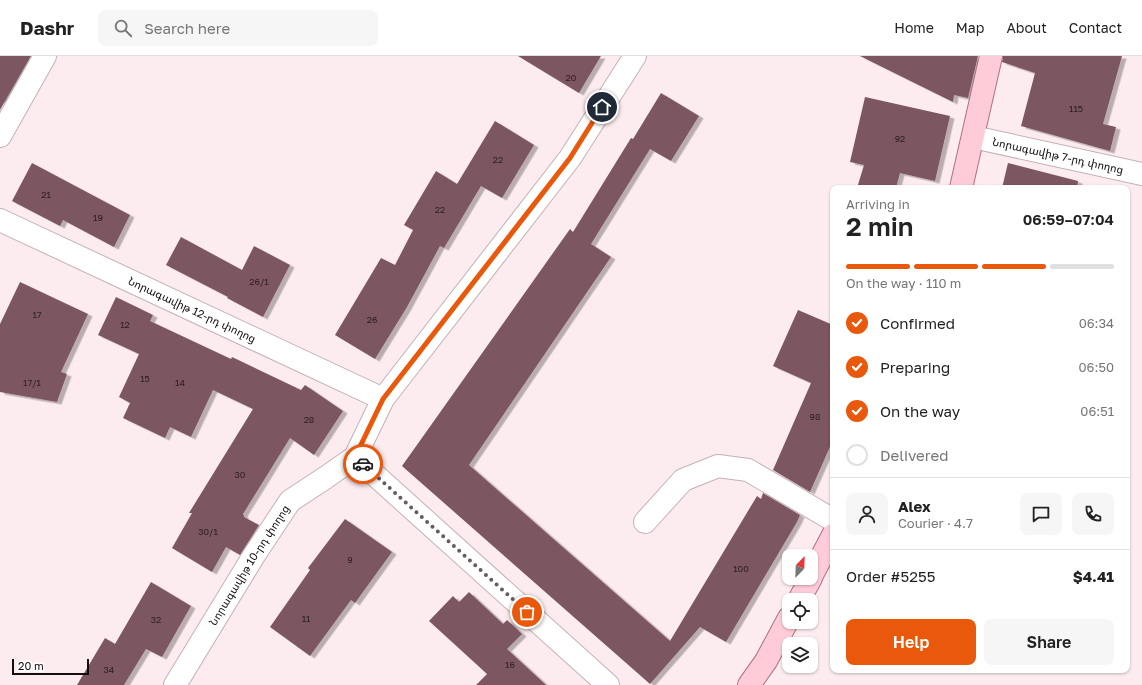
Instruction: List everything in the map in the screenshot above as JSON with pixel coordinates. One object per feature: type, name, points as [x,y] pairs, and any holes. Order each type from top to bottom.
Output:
[{"type":"main road","points":[[962,185],[991,56]]},
{"type":"main road","points":[[818,564],[830,541]]},
{"type":"main road","points":[[749,685],[766,661],[783,629]]},
{"type":"street","points":[[0,136],[45,56]]},
{"type":"street","name":"Նորագավիթ 10-րդ փողոց","points":[[175,685],[253,557],[290,501],[355,457],[383,399],[570,158],[635,56]]},
{"type":"street","name":"Նորագավիթ 7-րդ փողոց","points":[[973,137],[1142,174]]},
{"type":"street","name":"Նորագավիթ 12-րդ փողոց","points":[[0,220],[383,399]]},
{"type":"street","points":[[355,457],[608,685]]},
{"type":"street","points":[[645,522],[683,480],[718,466],[748,470],[830,518]]},
{"type":"building","points":[[0,56],[31,56],[0,110]]},
{"type":"building","points":[[518,56],[601,56],[579,93]]},
{"type":"building","points":[[860,56],[978,56],[968,98],[954,95],[953,102]]},
{"type":"building","points":[[1003,56],[1122,56],[1103,124],[1116,127],[1110,151],[1021,126],[1035,73],[1002,62]]},
{"type":"building","points":[[661,93],[699,116],[671,161],[650,149],[591,244],[611,257],[469,465],[670,641],[757,496],[761,499],[763,493],[800,515],[726,642],[700,627],[650,684],[402,466],[570,229],[573,232],[631,138],[633,139]]},
{"type":"building","points":[[865,97],[950,116],[935,181],[900,173],[897,185],[858,185],[864,165],[850,162]]},
{"type":"building","points":[[495,121],[534,145],[502,198],[481,186],[444,248],[440,246],[407,307],[375,359],[335,335],[381,258],[395,265],[413,230],[404,225],[436,171],[457,184]]},
{"type":"building","points":[[32,163],[130,215],[114,247],[63,220],[60,226],[12,201]]},
{"type":"building","points":[[1008,163],[1078,181],[1077,185],[1003,185]]},
{"type":"building","points":[[181,237],[242,270],[254,246],[290,265],[263,317],[166,265]]},
{"type":"building","points":[[20,282],[88,314],[61,372],[67,374],[57,402],[0,392],[0,324]]},
{"type":"building","points":[[116,297],[153,315],[150,321],[231,359],[232,357],[301,390],[305,385],[343,411],[314,455],[290,438],[243,514],[244,517],[259,525],[240,555],[226,547],[212,572],[172,548],[192,513],[189,513],[253,409],[213,390],[191,437],[170,427],[165,438],[123,418],[130,403],[119,397],[139,354],[98,335]]},
{"type":"building","points":[[798,310],[830,324],[830,447],[810,492],[773,470],[811,383],[773,366]]},
{"type":"building","points":[[345,519],[392,552],[355,603],[351,600],[310,656],[270,627],[310,570],[308,568]]},
{"type":"building","points":[[151,582],[191,606],[162,657],[146,649],[124,685],[77,685],[105,638],[115,644]]},
{"type":"building","points":[[469,592],[503,624],[507,620],[522,634],[507,649],[546,685],[476,685],[487,674],[429,621],[453,596],[459,602]]},
{"type":"way so far","points":[[363,464],[527,612]]},
{"type":"route","points":[[363,464],[355,457],[383,399],[570,158],[602,107]]}]
